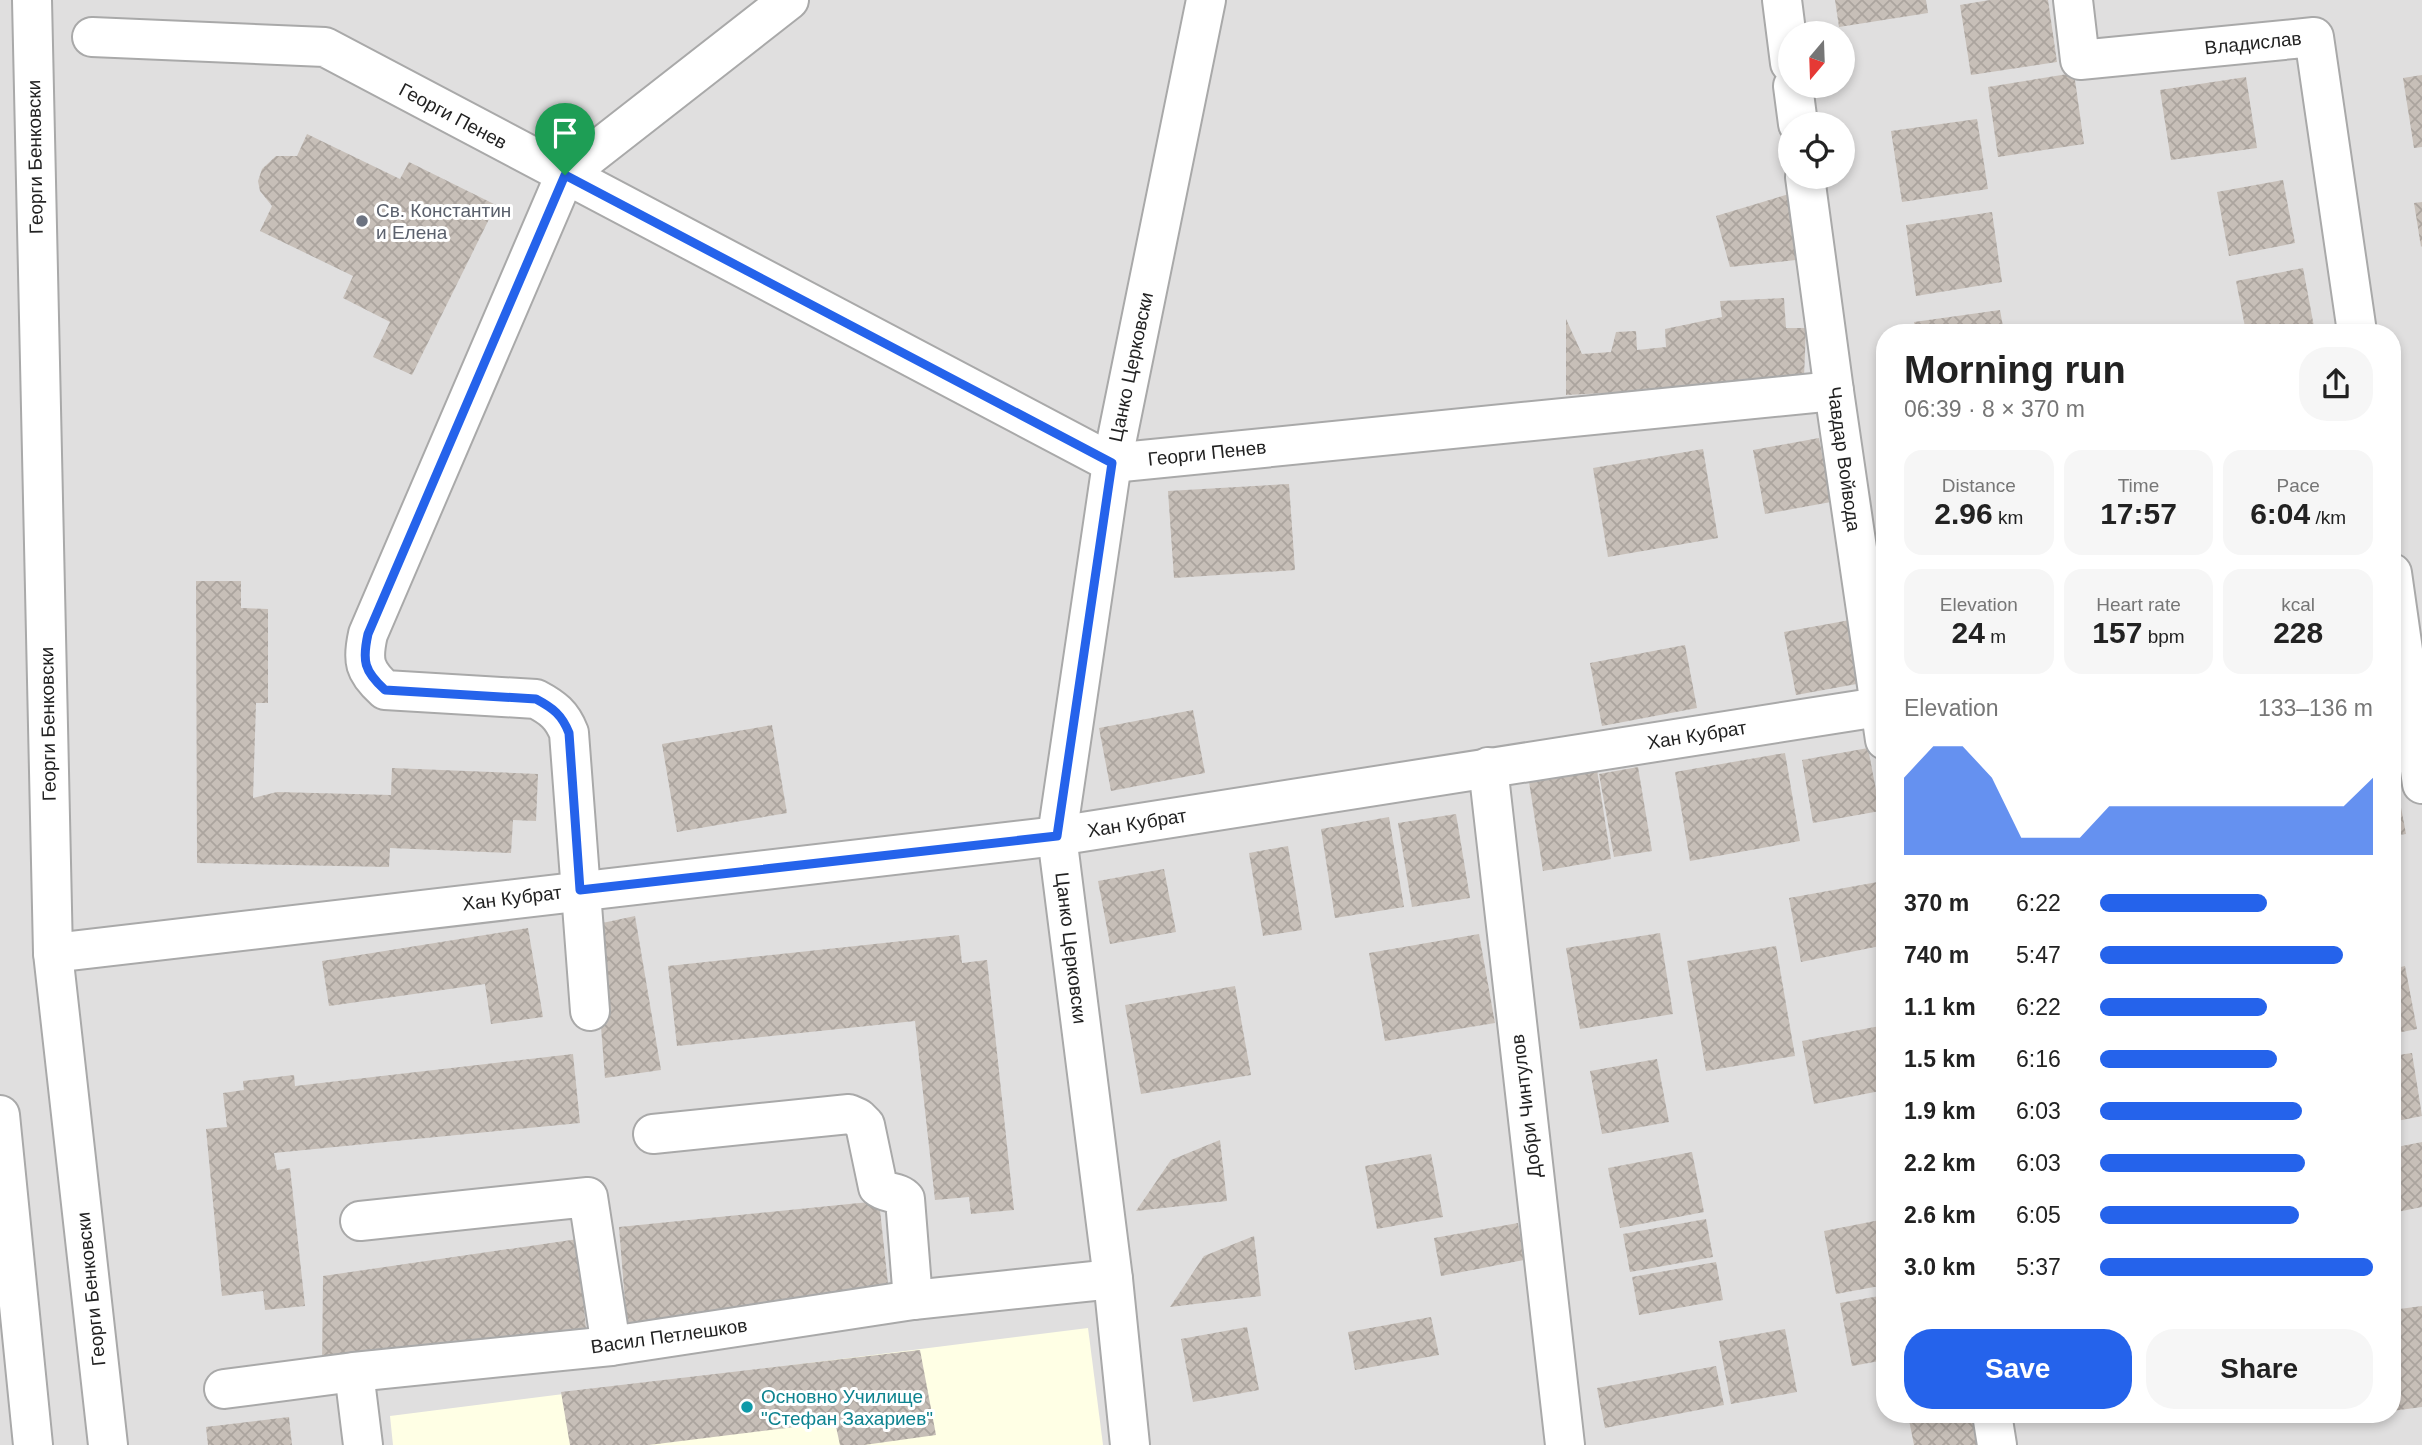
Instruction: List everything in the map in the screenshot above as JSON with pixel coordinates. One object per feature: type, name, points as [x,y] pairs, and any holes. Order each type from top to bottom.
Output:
[{"type":"street","name":"Георги Бенковски","points":[[32,0],[53,953],[108,1445]]},
{"type":"street","points":[[590,1011],[569,733],[563,718],[536,699],[385,690],[370,676],[363,654],[368,634],[565,175],[789,0]]},
{"type":"street","name":"Цанко Церковски","points":[[1130,1445],[1113,1279],[1057,836],[1112,463],[1206,0]]},
{"type":"street","points":[[1782,0],[1785,21]]},
{"type":"street","name":"Владислав","points":[[2073,0],[2080,60],[2314,37],[2356,324]]},
{"type":"street","name":"Георги Пенев","points":[[93,37],[325,47],[1112,463],[1833,391]]},
{"type":"street","name":"Чавдар Войвода","points":[[1807,189],[1833,391],[1876,672]]},
{"type":"street","points":[[2401,625],[2422,784]]},
{"type":"street","name":"Хан Кубрат","points":[[53,953],[1057,836],[1488,767],[1876,719]]},
{"type":"street","name":"Добри Чинтулов","points":[[1488,767],[1565,1445]]},
{"type":"street","points":[[653,1133],[849,1114],[858,1118],[865,1125],[878,1187],[905,1199],[913,1300]]},
{"type":"street","points":[[0,1115],[33,1445]]},
{"type":"street","points":[[360,1221],[588,1197],[611,1346]]},
{"type":"street","name":"Васил Петлешков","points":[[224,1389],[611,1346],[913,1300],[1113,1279]]},
{"type":"street","points":[[354,1373],[363,1445]]},
{"type":"street","points":[[1993,1423],[1997,1445]]},
{"type":"shaded area","points":[[0,0],[2422,0],[2422,1445],[0,1445]]},
{"type":"shaded area","points":[[1088,1328],[1103,1445],[393,1445],[390,1416]]},
{"type":"building","points":[[1835,0],[1926,0],[1928,13],[1855,24],[1855,21],[1838,21]]},
{"type":"building","points":[[1990,0],[2048,0],[2057,62],[1971,75],[1960,5]]},
{"type":"building","points":[[2074,73],[2084,144],[1998,157],[1988,87]]},
{"type":"building","points":[[2422,75],[2422,147],[2414,148],[2403,78]]},
{"type":"building","points":[[2246,77],[2257,148],[2171,160],[2160,90]]},
{"type":"building","points":[[1977,119],[1988,189],[1902,202],[1891,131]]},
{"type":"building","name":"Св. Константин и Елена","points":[[307,134],[400,179],[409,162],[496,205],[412,375],[373,357],[390,322],[343,298],[353,276],[260,231],[272,206],[260,191],[258,181],[262,169],[276,156],[297,156]]},
{"type":"building","points":[[2283,180],[2295,243],[2229,256],[2217,192]]},
{"type":"building","points":[[1789,194],[1796,260],[1730,267],[1716,216]]},
{"type":"building","points":[[2422,202],[2422,246],[2421,247],[2414,203]]},
{"type":"building","points":[[1992,212],[2002,282],[1916,296],[1906,225]]},
{"type":"building","points":[[2303,268],[2314,324],[2244,324],[2236,281]]},
{"type":"building","points":[[1784,298],[1786,328],[1806,328],[1804,377],[1726,382],[1667,390],[1566,395],[1566,319],[1582,354],[1611,352],[1616,332],[1636,331],[1637,350],[1666,347],[1665,329],[1722,317],[1720,301]]},
{"type":"building","points":[[2000,310],[2003,324],[1914,324]]},
{"type":"building","points":[[1819,438],[1831,502],[1765,514],[1753,450]]},
{"type":"building","points":[[1703,449],[1718,538],[1608,557],[1593,468]]},
{"type":"building","points":[[1289,484],[1295,570],[1174,578],[1168,491]]},
{"type":"building","points":[[196,581],[241,581],[241,608],[268,609],[268,703],[256,703],[253,798],[277,792],[391,795],[392,768],[538,774],[536,821],[513,820],[511,853],[390,848],[389,867],[197,863]]},
{"type":"building","points":[[1850,620],[1862,683],[1796,695],[1784,632]]},
{"type":"building","points":[[1685,645],[1697,708],[1602,726],[1590,663]]},
{"type":"building","points":[[1193,710],[1205,773],[1111,791],[1099,728]]},
{"type":"building","points":[[772,725],[787,813],[677,832],[662,744]]},
{"type":"building","points":[[1868,748],[1876,790],[1876,812],[1813,823],[1802,760]]},
{"type":"building","points":[[1785,753],[1800,841],[1690,861],[1675,772]]},
{"type":"building","points":[[1638,767],[1652,851],[1614,857],[1599,774]]},
{"type":"building","points":[[1597,770],[1611,859],[1543,871],[1529,782]]},
{"type":"building","points":[[2401,807],[2406,834],[2401,835]]},
{"type":"building","points":[[1456,814],[1470,898],[1412,907],[1398,823]]},
{"type":"building","points":[[1389,817],[1404,907],[1335,918],[1321,829]]},
{"type":"building","points":[[1288,846],[1302,930],[1263,936],[1249,853]]},
{"type":"building","points":[[1164,869],[1176,932],[1110,944],[1098,881]]},
{"type":"building","points":[[1876,882],[1876,947],[1801,962],[1789,898]]},
{"type":"building","points":[[635,916],[661,1070],[605,1078],[593,925]]},
{"type":"building","points":[[528,928],[543,1017],[491,1024],[485,984],[329,1006],[322,961]]},
{"type":"building","points":[[1660,933],[1673,1014],[1580,1029],[1566,948]]},
{"type":"building","points":[[1479,934],[1495,1023],[1385,1041],[1369,953]]},
{"type":"building","points":[[959,935],[962,963],[987,960],[1014,1210],[971,1214],[969,1197],[935,1200],[915,1021],[677,1046],[668,966]]},
{"type":"building","points":[[1776,946],[1795,1056],[1706,1071],[1687,961]]},
{"type":"building","points":[[2405,966],[2417,1029],[2401,1032],[2401,967]]},
{"type":"building","points":[[1235,986],[1251,1075],[1141,1094],[1125,1005]]},
{"type":"building","points":[[1876,1027],[1876,1092],[1814,1104],[1802,1041]]},
{"type":"building","points":[[2412,1053],[2422,1116],[2401,1120],[2401,1055]]},
{"type":"building","points":[[573,1054],[580,1123],[274,1153],[277,1170],[290,1168],[305,1306],[265,1310],[263,1291],[222,1296],[206,1129],[227,1127],[223,1093],[244,1090],[243,1081],[294,1075],[295,1086]]},
{"type":"building","points":[[1657,1059],[1669,1122],[1602,1134],[1590,1071]]},
{"type":"building","points":[[1220,1140],[1227,1201],[1136,1211],[1171,1160]]},
{"type":"building","points":[[2422,1142],[2422,1207],[2401,1211],[2401,1146]]},
{"type":"building","points":[[1692,1152],[1704,1212],[1620,1228],[1608,1168]]},
{"type":"building","points":[[1431,1154],[1443,1217],[1377,1229],[1365,1166]]},
{"type":"building","points":[[879,1201],[888,1284],[627,1326],[619,1227]]},
{"type":"building","points":[[1706,1219],[1713,1257],[1630,1272],[1623,1234]]},
{"type":"building","points":[[1876,1221],[1876,1287],[1836,1294],[1824,1231]]},
{"type":"building","points":[[1518,1223],[1524,1260],[1441,1276],[1434,1238]]},
{"type":"building","points":[[1254,1236],[1261,1296],[1170,1307],[1204,1256]]},
{"type":"building","points":[[578,1239],[586,1329],[322,1367],[323,1276]]},
{"type":"building","points":[[1716,1262],[1723,1300],[1639,1315],[1632,1277]]},
{"type":"building","points":[[1876,1297],[1876,1362],[1852,1366],[1840,1303]]},
{"type":"building","points":[[2422,1306],[2422,1407],[2401,1410],[2401,1309]]},
{"type":"building","points":[[1431,1317],[1439,1355],[1355,1370],[1348,1332]]},
{"type":"building","points":[[1247,1327],[1259,1390],[1193,1402],[1181,1339]]},
{"type":"building","points":[[1785,1329],[1797,1392],[1731,1404],[1719,1341]]},
{"type":"building","name":"Основно Училище \"Стефан Захариев\"","points":[[920,1350],[936,1435],[864,1445],[840,1445],[835,1422],[649,1445],[570,1445],[561,1392]]},
{"type":"building","points":[[1716,1366],[1724,1405],[1605,1428],[1597,1388]]},
{"type":"building","points":[[289,1417],[292,1445],[208,1445],[206,1427]]},
{"type":"building","points":[[1910,1423],[1978,1423],[1982,1445],[1914,1445]]},
{"type":"place","name":"Св. Константин и Елена","points":[[362,221]]},
{"type":"place","name":"Основно Училище \"Стефан Захариев\"","points":[[747,1407]]},
{"type":"route","points":[[565,175],[1112,463],[1057,836],[580,890],[569,733],[563,718],[536,699],[385,690],[370,676],[363,654],[368,634],[565,175]]}]
